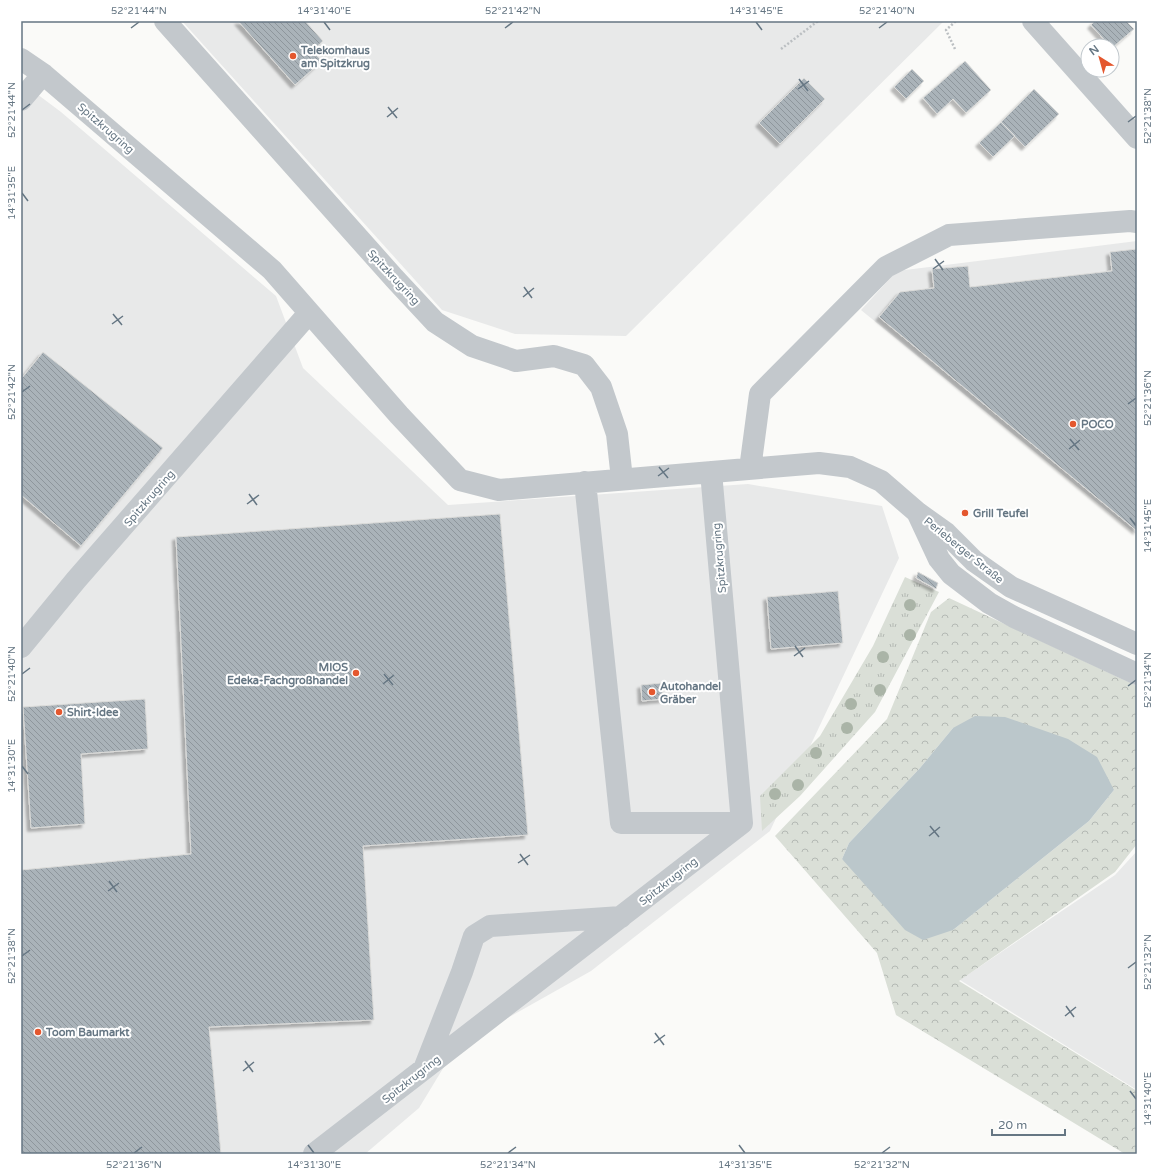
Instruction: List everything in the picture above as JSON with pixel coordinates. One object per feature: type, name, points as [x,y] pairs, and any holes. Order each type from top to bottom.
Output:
[{"type":"street","name":"Spitzkrugring","points":[[165,21],[435,322],[472,346],[516,361],[554,356],[584,365],[601,387],[617,434],[622,479]]},
{"type":"street","points":[[1034,21],[1137,138]]},
{"type":"street","name":"Spitzkrugring","points":[[21,59],[43,74],[272,270],[399,415],[460,480],[499,490],[819,463],[850,467],[881,481],[918,513]]},
{"type":"street","points":[[21,100],[43,74]]},
{"type":"street","points":[[750,468],[760,394],[886,267],[948,235],[1130,221],[1137,222]]},
{"type":"street","name":"Spitzkrugring","points":[[21,647],[76,580],[309,313]]},
{"type":"street","name":"Spitzkrugring","points":[[314,1154],[742,823],[711,472]]},
{"type":"street","points":[[585,482],[621,823],[742,823]]},
{"type":"street","name":"Perleberger Straße","points":[[918,513],[946,533],[974,561],[1011,587],[1137,644]]},
{"type":"street","name":"Perleberger Straße","points":[[918,513],[939,559],[951,574],[989,603],[1014,617],[1137,674]]},
{"type":"street","points":[[424,1069],[462,972],[474,936],[490,926],[621,917]]},
{"type":"path","points":[[781,49],[818,21]]},
{"type":"path","points":[[955,49],[946,30],[956,21]]},
{"type":"shaded area","points":[[182,21],[944,21],[626,336],[515,334],[442,310]]},
{"type":"shaded area","points":[[21,82],[61,112],[276,296],[303,368],[448,505],[748,484],[882,506],[899,558],[770,831],[591,971],[456,1047],[419,1108],[365,1154],[21,1154]]},
{"type":"shaded area","name":"POCO","points":[[1137,241],[1137,535],[861,310],[897,271]]},
{"type":"shaded area","points":[[975,716],[1005,717],[1068,739],[1097,757],[1114,790],[1089,821],[953,930],[923,940],[905,930],[842,859],[849,843],[920,768],[953,728]]},
{"type":"shaded area","points":[[1137,851],[1137,1090],[960,980],[1115,875]]},
{"type":"green space","points":[[905,577],[939,592],[875,712],[800,796],[762,831],[760,796],[820,736],[873,646]]},
{"type":"green space","points":[[949,598],[1137,686],[1137,844],[1115,872],[959,981],[1137,1091],[1137,1154],[1125,1154],[896,1015],[877,953],[775,836],[887,719],[931,612]],"holes":[[[953,728],[1114,790],[1089,821],[953,930],[842,859],[849,843],[920,768]]]},
{"type":"building","name":"Telekomhaus am Spitzkrug","points":[[238,21],[305,21],[323,41],[312,51],[322,61],[295,85]]},
{"type":"building","points":[[1095,21],[1126,21],[1134,29],[1120,41],[1120,38],[1103,38],[1091,25]]},
{"type":"building","points":[[965,61],[991,90],[966,113],[953,99],[937,114],[923,98]]},
{"type":"building","points":[[912,69],[924,81],[906,99],[894,87]]},
{"type":"building","points":[[804,78],[825,99],[780,144],[759,123]]},
{"type":"building","points":[[1034,89],[1059,114],[1025,147],[1001,122]]},
{"type":"building","points":[[1001,122],[1015,136],[993,157],[979,143]]},
{"type":"building","name":"POCO","points":[[1137,249],[1137,531],[879,317],[900,292],[934,288],[932,269],[968,266],[970,287],[1112,271],[1110,252]]},
{"type":"building","points":[[43,352],[163,448],[81,546],[21,495],[21,379]]},
{"type":"building","points":[[500,514],[528,835],[363,846],[374,1020],[209,1027],[221,1154],[21,1154],[21,870],[191,854],[176,537]]},
{"type":"building","points":[[918,572],[938,583],[936,589],[916,578]]},
{"type":"building","points":[[838,591],[843,643],[771,649],[767,597]]},
{"type":"building","name":"Autohandel Gräber","points":[[662,683],[663,699],[642,701],[641,685]]},
{"type":"building","points":[[145,699],[148,749],[81,754],[85,824],[31,828],[23,707]]},
{"type":"place","name":"Telekomhaus am Spitzkrug","points":[[293,56]]},
{"type":"place","name":"POCO","points":[[1073,424]]},
{"type":"place","name":"Grill Teufel","points":[[965,513]]},
{"type":"place","name":"MIOS Edeka-Fachgroßhandel","points":[[356,673]]},
{"type":"place","name":"Autohandel Gräber","points":[[652,692]]},
{"type":"place","name":"Shirt-Idee","points":[[59,712]]},
{"type":"place","name":"Toom Baumarkt","points":[[38,1032]]}]
